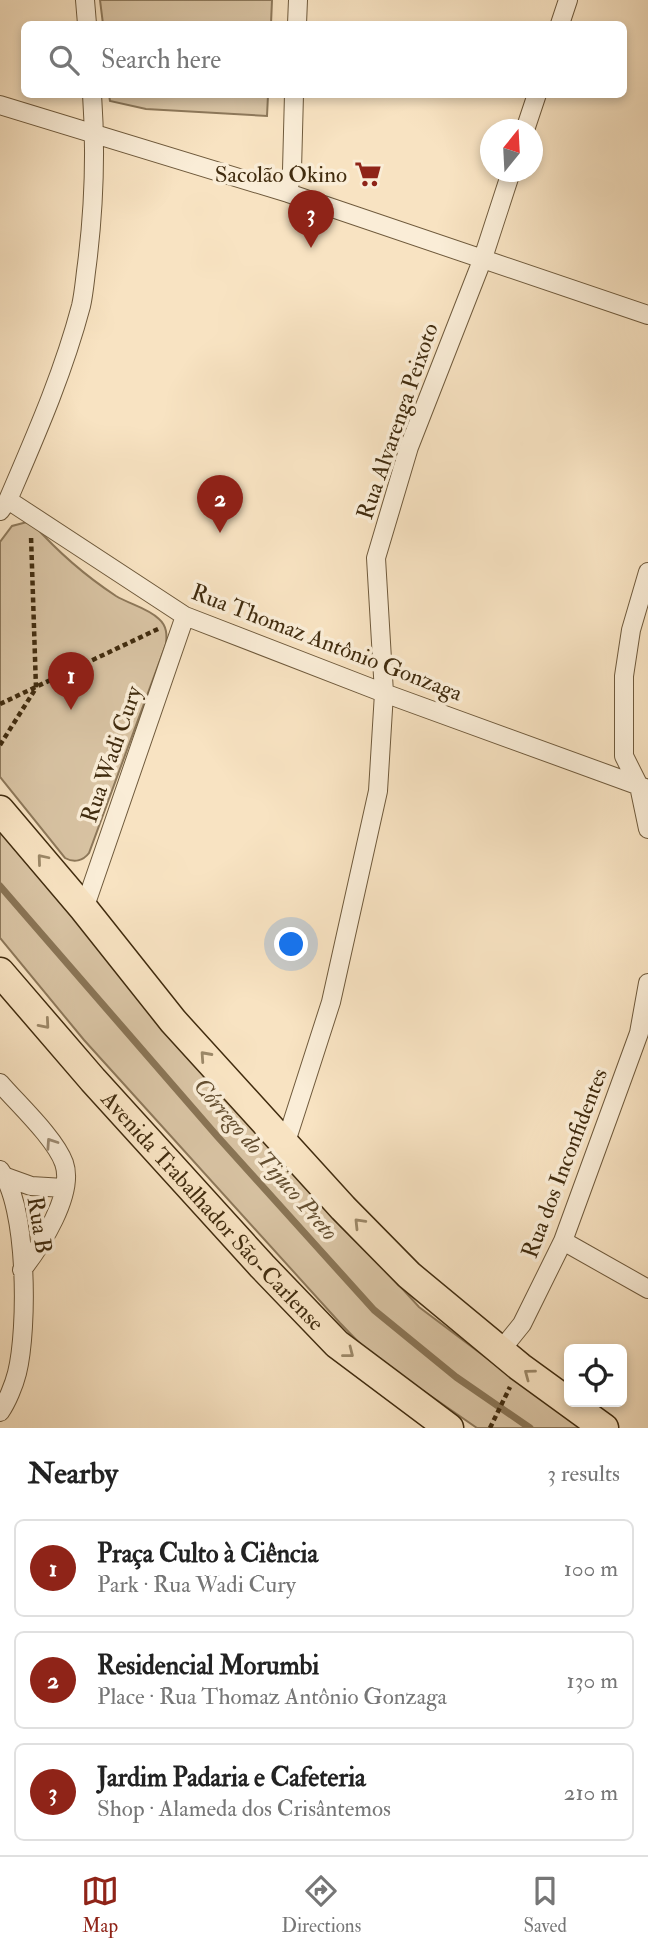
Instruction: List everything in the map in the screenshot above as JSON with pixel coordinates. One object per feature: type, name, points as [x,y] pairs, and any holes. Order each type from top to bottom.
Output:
[{"type":"main road","points":[[0,810],[84,909],[173,1021],[285,1145],[409,1275],[511,1359],[604,1428]]},
{"type":"main road","name":"Avenida Trabalhador São-Carlense","points":[[0,972],[93,1080],[262,1266],[337,1344],[449,1428]]},
{"type":"street","points":[[85,0],[87,21]]},
{"type":"street","points":[[297,21],[298,0]]},
{"type":"street","points":[[561,21],[568,0]]},
{"type":"street","points":[[4,506],[52,397],[82,304],[89,245],[96,134],[92,98]]},
{"type":"street","points":[[288,194],[292,170],[294,98]]},
{"type":"street","points":[[529,119],[536,98]]},
{"type":"street","points":[[0,105],[288,194],[648,315]]},
{"type":"street","name":"Rua Alvarenga Peixoto","points":[[285,1145],[331,1002],[378,791],[384,693],[376,558],[409,447],[483,258],[508,182]]},
{"type":"street","name":"Rua Thomaz Antônio Gonzaga","points":[[4,506],[30,514],[185,616],[384,693],[643,788]]},
{"type":"street","points":[[648,572],[631,630],[624,676],[624,756],[643,788],[648,830]]},
{"type":"street","name":"Rua Wadi Cury","points":[[84,909],[185,616]]},
{"type":"street","name":"Rua dos Inconfidentes","points":[[511,1359],[522,1324],[564,1241],[644,1035],[648,983]]},
{"type":"street","points":[[0,1083],[47,1136],[64,1164],[64,1188],[55,1217],[44,1242],[22,1270]]},
{"type":"street","points":[[3,1174],[31,1186],[64,1188]]},
{"type":"street","name":"Rua B","points":[[0,1412],[17,1373],[25,1315],[18,1223],[3,1174]]},
{"type":"street","points":[[564,1241],[648,1289]]},
{"type":"path","points":[[0,745],[36,688],[30,514]]},
{"type":"path","points":[[0,705],[185,616]]},
{"type":"path","points":[[490,1428],[511,1359]]},
{"type":"shaded area","points":[[100,0],[272,0],[271,21],[103,21]]},
{"type":"shaded area","points":[[110,98],[268,98],[267,116],[146,109],[110,101]]},
{"type":"shaded area","points":[[27,522],[33,524],[62,554],[93,580],[116,596],[155,615],[166,631],[166,644],[89,853],[78,860],[65,858],[0,777],[0,542],[12,526]]},
{"type":"shaded area","points":[[0,826],[302,1179],[419,1307],[580,1428],[477,1428],[370,1354],[340,1323],[84,1040],[0,938]]},
{"type":"waterway","name":"Córrego do Tijuco Preto","points":[[0,886],[217,1136],[374,1310],[456,1377],[530,1428]]},
{"type":"place","name":"Sacolão Okino","points":[[368,174]]},
{"type":"place","name":"Jardim Padaria e Cafeteria","points":[[311,248]]},
{"type":"place","name":"Residencial Morumbi","points":[[220,533]]},
{"type":"place","name":"Praça Culto à Ciência","points":[[71,710]]}]
